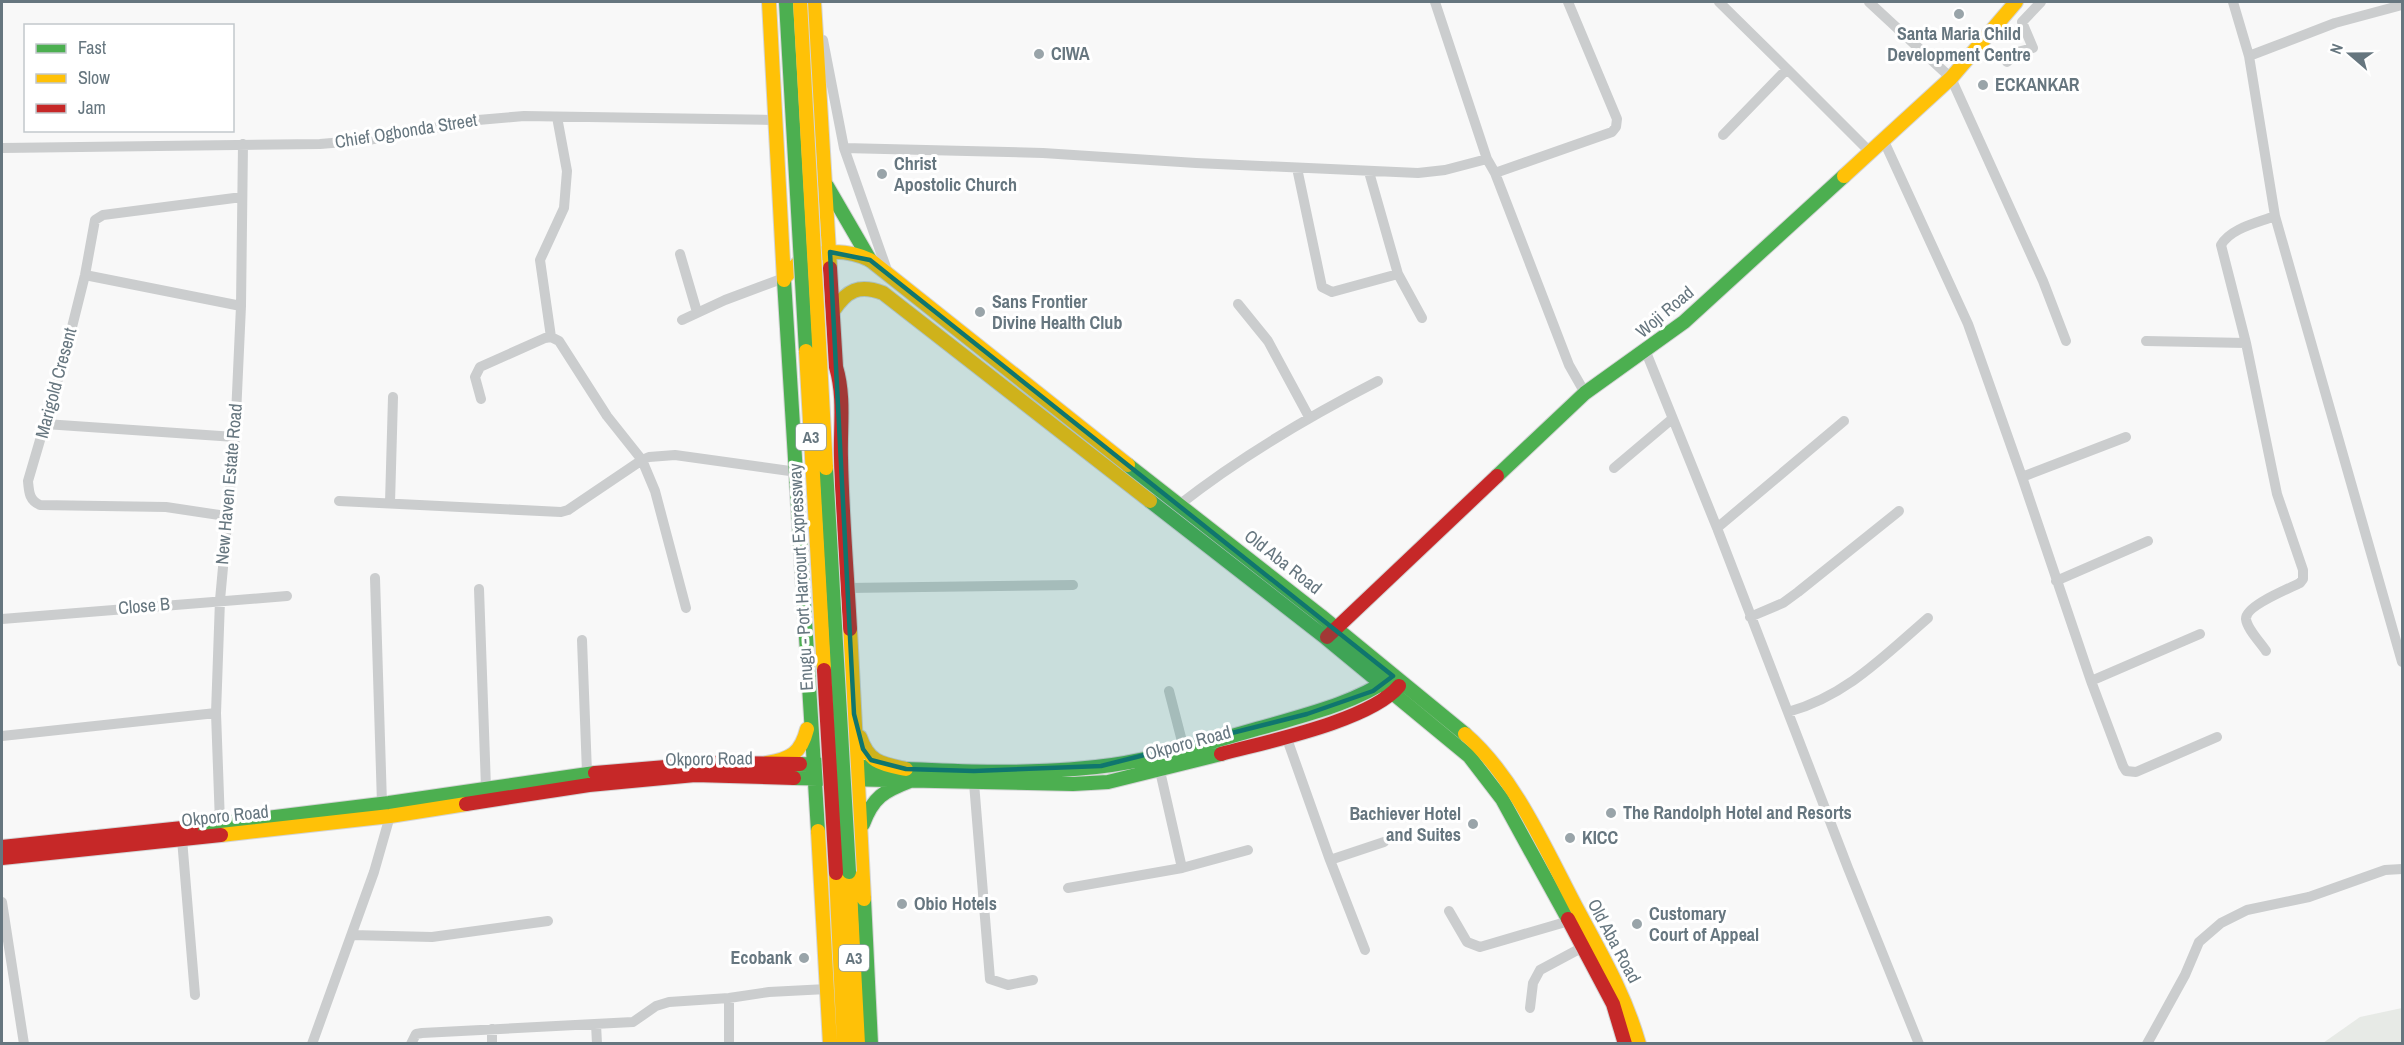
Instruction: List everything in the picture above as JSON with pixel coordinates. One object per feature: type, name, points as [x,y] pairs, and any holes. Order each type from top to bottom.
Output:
[{"type":"main road","points":[[769,2],[774,120],[831,1044]]},
{"type":"main road","name":"Enugu - Port Harcourt Expressway","points":[[786,2],[843,872],[858,1044]]},
{"type":"main road","name":"Enugu - Port Harcourt Expressway","points":[[800,2],[843,872],[844,1044]]},
{"type":"main road","points":[[793,399],[800,408],[811,412],[825,410],[832,399],[836,367],[831,252],[814,2]]},
{"type":"main road","name":"Woji Road","points":[[1326,638],[1585,393],[1646,352],[1684,322],[1951,78],[2016,2]]},
{"type":"main road","points":[[825,183],[870,260]]},
{"type":"main road","name":"Old Aba Road","points":[[784,278],[800,262],[831,252],[852,253],[870,260],[986,355],[1337,627],[1483,771],[1502,799],[1613,1004],[1625,1044]]},
{"type":"main road","name":"Old Aba Road","points":[[833,310],[846,293],[855,288],[864,286],[883,293],[1326,638],[1469,738],[1504,778],[1519,801],[1620,989],[1639,1044]]},
{"type":"main road","points":[[836,367],[840,380],[847,588],[871,1044]]},
{"type":"main road","name":"Okporo Road","points":[[908,775],[974,783],[1096,783],[1160,771],[1314,729],[1361,712],[1393,684]]},
{"type":"main road","name":"Okporo Road","points":[[2,858],[390,816],[589,785],[665,777],[728,775],[815,779],[857,774],[908,775],[1075,769],[1128,762],[1184,749],[1330,707],[1393,684]]},
{"type":"main road","points":[[767,763],[785,760],[796,755],[802,748],[807,730],[810,695]]},
{"type":"main road","points":[[854,714],[866,755],[908,775]]},
{"type":"main road","name":"Okporo Road","points":[[2,847],[382,804],[587,773],[693,764],[767,763],[814,764],[857,774]]},
{"type":"main road","points":[[860,833],[867,811],[876,796],[908,775]]},
{"type":"street","points":[[1435,2],[1487,159],[1495,173],[1569,365],[1585,393]]},
{"type":"street","points":[[1495,173],[1612,132],[1616,127],[1617,118],[1568,2]]},
{"type":"street","points":[[1719,2],[1869,151]]},
{"type":"street","points":[[1869,2],[1951,78],[2043,281],[2066,340]]},
{"type":"street","points":[[2007,62],[2017,52],[2033,48],[2022,22],[2041,2]]},
{"type":"street","points":[[2233,2],[2249,56],[2275,216],[2403,662]]},
{"type":"street","points":[[2249,56],[2335,23],[2403,5]]},
{"type":"street","points":[[815,28],[821,31],[844,148],[889,276]]},
{"type":"street","points":[[1723,135],[1787,69]]},
{"type":"street","name":"Chief Ogbonda Street","points":[[2,148],[347,142],[478,120],[524,116],[774,120]]},
{"type":"street","points":[[551,337],[540,260],[564,208],[567,171],[557,117]]},
{"type":"street","points":[[1883,139],[1968,324],[2091,681],[2126,771],[2136,772],[2217,737]]},
{"type":"street","name":"New Haven Estate Road","points":[[220,823],[216,713],[220,600],[235,436],[241,306],[243,144]]},
{"type":"street","points":[[844,148],[1043,153],[1369,172],[1430,172],[1487,159]]},
{"type":"street","points":[[1297,168],[1322,287],[1332,292],[1398,274]]},
{"type":"street","points":[[1369,172],[1398,274],[1422,318]]},
{"type":"street","name":"Marigold Cresent","points":[[226,516],[166,507],[40,505],[32,501],[28,481],[86,275],[95,219],[98,216],[242,196]]},
{"type":"street","points":[[2266,651],[2246,622],[2246,616],[2254,606],[2300,583],[2303,579],[2303,570],[2277,494],[2246,344],[2221,245],[2225,237],[2232,233],[2275,216]]},
{"type":"street","points":[[680,254],[697,312]]},
{"type":"street","points":[[86,275],[241,306]]},
{"type":"street","points":[[682,320],[784,278]]},
{"type":"street","points":[[1238,304],[1268,341],[1309,417]]},
{"type":"street","points":[[482,399],[475,377],[480,367],[545,338],[551,337],[559,341],[607,416],[642,460],[655,491],[686,608]]},
{"type":"street","points":[[2146,341],[2246,344]]},
{"type":"street","points":[[1646,352],[1717,528],[1844,859],[1919,1044]]},
{"type":"street","points":[[1179,505],[1232,466],[1309,417],[1378,381]]},
{"type":"street","points":[[390,503],[393,397]]},
{"type":"street","points":[[1614,468],[1672,419]]},
{"type":"street","points":[[1717,528],[1844,421]]},
{"type":"street","points":[[45,424],[235,436]]},
{"type":"street","points":[[2022,477],[2126,438]]},
{"type":"street","points":[[339,501],[568,510],[642,460],[649,457],[675,455],[797,472]]},
{"type":"street","points":[[1750,617],[1783,603],[1899,511]]},
{"type":"street","points":[[2056,581],[2148,541]]},
{"type":"street","points":[[375,578],[382,804]]},
{"type":"street","points":[[847,588],[1073,585]]},
{"type":"street","points":[[479,589],[486,788]]},
{"type":"street","name":"Close B","points":[[2,619],[288,596]]},
{"type":"street","points":[[1788,712],[1816,704],[1845,688],[1928,618]]},
{"type":"street","points":[[2091,681],[2200,634]]},
{"type":"street","points":[[582,640],[587,773]]},
{"type":"street","points":[[1169,691],[1184,749]]},
{"type":"street","points":[[2,736],[216,713]]},
{"type":"street","points":[[1286,736],[1365,950]]},
{"type":"street","points":[[1160,771],[1182,868]]},
{"type":"street","points":[[974,783],[990,978],[1008,985],[1033,980]]},
{"type":"street","points":[[316,1043],[374,872],[390,816]]},
{"type":"street","points":[[182,839],[195,995]]},
{"type":"street","points":[[1330,860],[1384,842]]},
{"type":"street","points":[[1068,888],[1182,868],[1248,850]]},
{"type":"street","points":[[2147,1044],[2185,975],[2199,942],[2221,924],[2247,910],[2309,897],[2385,870],[2403,869]]},
{"type":"street","points":[[2,902],[5,944],[24,1044]]},
{"type":"street","points":[[1449,912],[1467,942],[1480,947],[1569,921]]},
{"type":"street","points":[[352,935],[432,937],[548,921]]},
{"type":"street","points":[[1530,1008],[1533,982],[1540,970],[1583,947]]},
{"type":"street","points":[[411,1044],[416,1034],[633,1022],[656,1006],[669,1002],[827,989]]},
{"type":"street","points":[[729,998],[729,1044]]},
{"type":"street","points":[[596,1024],[597,1044]]},
{"type":"street","points":[[492,1029],[492,1044]]},
{"type":"highlighted area","points":[[830,252],[870,260],[1393,676],[1373,691],[1307,714],[1101,766],[974,771],[906,769],[871,760],[863,749],[854,714]]},
{"type":"shaded area","points":[[2402,1008],[2402,1043],[2323,1043],[2360,1017]]},
{"type":"traffic: fast","points":[[786,2],[806,351]]},
{"type":"traffic: fast","points":[[1497,476],[1585,393],[1684,322],[1844,176]]},
{"type":"traffic: fast","points":[[827,186],[870,260]]},
{"type":"traffic: fast","points":[[784,280],[818,831]]},
{"type":"traffic: fast","points":[[1128,465],[1321,616],[1465,734]]},
{"type":"traffic: fast","points":[[826,468],[849,872]]},
{"type":"traffic: fast","points":[[1150,501],[1326,638],[1469,756],[1502,799],[1568,919]]},
{"type":"traffic: fast","points":[[800,764],[985,772],[1059,770],[1117,764],[1181,750],[1313,713],[1361,695],[1391,678]]},
{"type":"traffic: fast","points":[[794,778],[1073,784],[1108,782],[1221,754]]},
{"type":"traffic: fast","points":[[192,827],[389,803],[595,773]]},
{"type":"traffic: fast","points":[[863,824],[871,807],[880,796],[910,781]]},
{"type":"traffic: fast","points":[[864,899],[871,1044]]},
{"type":"traffic: slow","points":[[769,2],[784,280]]},
{"type":"traffic: slow","points":[[800,2],[826,468]]},
{"type":"traffic: slow","points":[[814,2],[830,268]]},
{"type":"traffic: slow","points":[[1844,176],[1951,78],[2016,2]]},
{"type":"traffic: slow","points":[[784,278],[799,263],[809,257],[827,252],[844,252],[870,260],[1128,465]]},
{"type":"traffic: slow","points":[[833,311],[843,298],[854,291],[867,289],[883,293],[1150,501]]},
{"type":"traffic: slow","points":[[806,351],[824,670]]},
{"type":"traffic: slow","points":[[850,629],[864,899]]},
{"type":"traffic: slow","points":[[767,763],[794,754],[802,744],[807,729]]},
{"type":"traffic: slow","points":[[1465,734],[1499,771],[1541,838],[1611,974],[1627,1008],[1639,1044]]},
{"type":"traffic: slow","points":[[860,737],[868,752],[877,761],[906,769]]},
{"type":"traffic: slow","points":[[221,835],[390,816],[466,804]]},
{"type":"traffic: slow","points":[[818,831],[830,1044]]},
{"type":"traffic: slow","points":[[849,872],[858,1044]]},
{"type":"traffic: slow","points":[[836,873],[844,1044]]},
{"type":"traffic: jam","points":[[830,268],[836,367],[841,401],[843,522],[850,629]]},
{"type":"traffic: jam","points":[[1327,637],[1497,476]]},
{"type":"traffic: jam","points":[[824,670],[836,873]]},
{"type":"traffic: jam","points":[[1221,754],[1342,720],[1365,710],[1399,686]]},
{"type":"traffic: jam","points":[[595,773],[713,763],[800,764]]},
{"type":"traffic: jam","points":[[466,804],[589,785],[695,775],[794,778]]},
{"type":"traffic: jam","points":[[2,847],[192,827]]},
{"type":"traffic: jam","points":[[2,858],[221,835]]},
{"type":"traffic: jam","points":[[1568,919],[1613,1004],[1625,1044]]},
{"type":"place","name":"Santa Maria Child Development Centre","points":[[1959,14]]},
{"type":"place","name":"CIWA","points":[[1039,54]]},
{"type":"place","name":"ECKANKAR","points":[[1983,85]]},
{"type":"place","name":"Christ Apostolic Church","points":[[882,174]]},
{"type":"place","name":"Sans Frontier Divine Health Club","points":[[980,312]]},
{"type":"place","name":"The Randolph Hotel and Resorts","points":[[1611,813]]},
{"type":"place","name":"Bachiever Hotel and Suites","points":[[1473,824]]},
{"type":"place","name":"KICC","points":[[1570,838]]},
{"type":"place","name":"Obio Hotels","points":[[902,904]]},
{"type":"place","name":"Customary Court of Appeal","points":[[1637,924]]},
{"type":"place","name":"Ecobank","points":[[804,958]]}]
